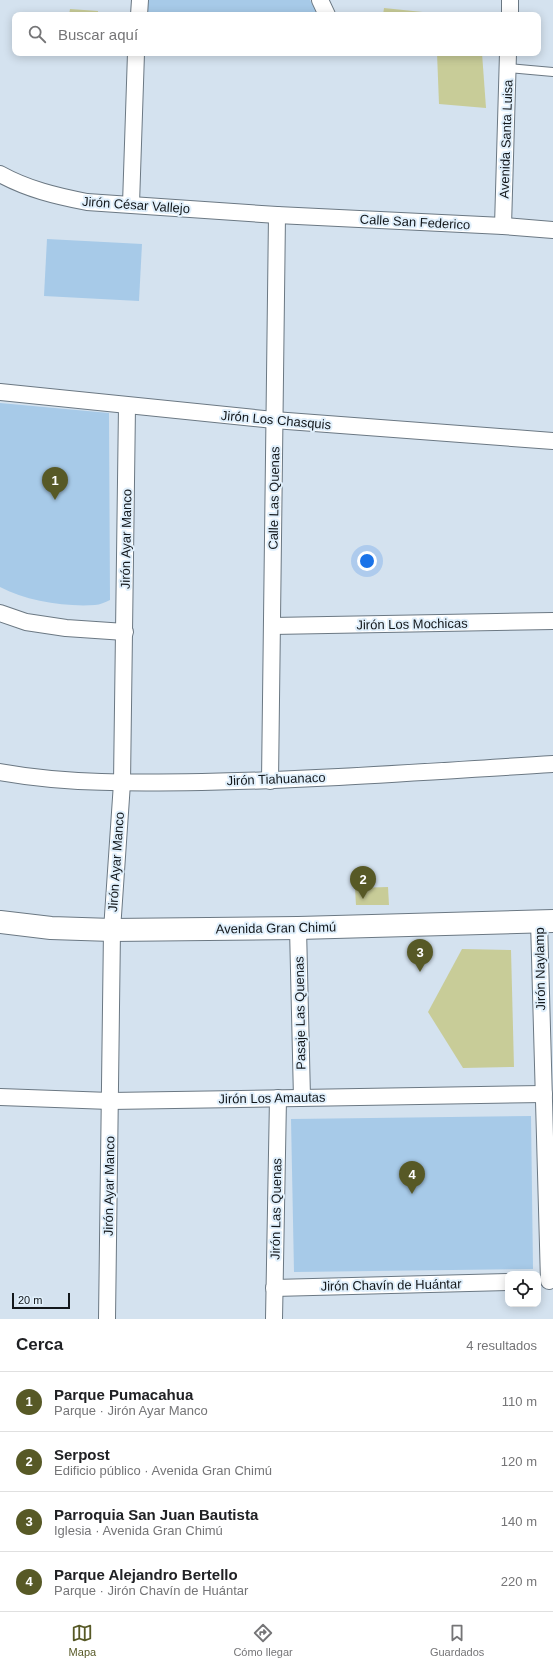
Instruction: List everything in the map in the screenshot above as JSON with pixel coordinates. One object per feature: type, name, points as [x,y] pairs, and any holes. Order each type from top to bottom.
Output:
[{"type":"street","points":[[139,12],[140,0]]},
{"type":"street","points":[[320,0],[326,12]]},
{"type":"street","points":[[510,0],[510,12]]},
{"type":"street","points":[[131,204],[136,56]]},
{"type":"street","name":"Avenida Santa Luisa","points":[[503,226],[508,61]]},
{"type":"street","name":"Jirón César Vallejo","points":[[0,174],[33,189],[58,197],[87,202],[277,215]]},
{"type":"street","name":"Calle San Federico","points":[[277,215],[503,226],[553,230]]},
{"type":"street","name":"Calle Las Quenas","points":[[270,781],[277,215]]},
{"type":"street","name":"Jirón Los Chasquis","points":[[0,392],[274,420],[553,441]]},
{"type":"street","name":"Jirón Ayar Manco","points":[[107,1319],[112,930],[122,783],[128,406]]},
{"type":"street","points":[[0,612],[26,622],[66,628],[125,632]]},
{"type":"street","name":"Jirón Los Mochicas","points":[[272,626],[553,621]]},
{"type":"street","name":"Jirón Tiahuanaco","points":[[0,772],[30,777],[122,783],[270,781],[553,764]]},
{"type":"street","name":"Avenida Gran Chimú","points":[[0,922],[51,928],[112,930],[298,928],[546,921]]},
{"type":"street","name":"Jirón Naylamp","points":[[546,921],[544,1094],[547,1281]]},
{"type":"street","name":"Pasaje Las Quenas","points":[[298,928],[302,1098]]},
{"type":"street","name":"Jirón Los Amautas","points":[[0,1098],[110,1101],[544,1094]]},
{"type":"street","name":"Jirón Las Quenas","points":[[274,1319],[278,1098]]},
{"type":"street","name":"Jirón Chavín de Huántar","points":[[274,1288],[505,1282]]},
{"type":"lane","points":[[508,61],[553,72]]},
{"type":"shaded area","points":[[146,0],[310,0],[316,11],[316,12],[144,12]]},
{"type":"shaded area","points":[[47,239],[142,244],[139,301],[44,296]]},
{"type":"shaded area","points":[[0,403],[109,413],[110,600],[97,605],[59,604],[22,596],[0,587]]},
{"type":"shaded area","points":[[531,1116],[533,1269],[294,1272],[291,1119]]},
{"type":"building","points":[[384,8],[423,12],[383,12]]},
{"type":"building","points":[[70,9],[98,11],[98,12],[70,12]]},
{"type":"building","points":[[437,56],[482,56],[486,108],[439,104]]},
{"type":"building","points":[[388,887],[389,905],[356,905],[355,888]]},
{"type":"building","points":[[462,949],[511,950],[514,1067],[463,1068],[428,1012]]},
{"type":"place","name":"Parque Pumacahua","points":[[55,500]]},
{"type":"place","name":"Serpost","points":[[363,899]]},
{"type":"place","name":"Parroquia San Juan Bautista","points":[[420,972]]},
{"type":"place","name":"Parque Alejandro Bertello","points":[[412,1194]]}]
